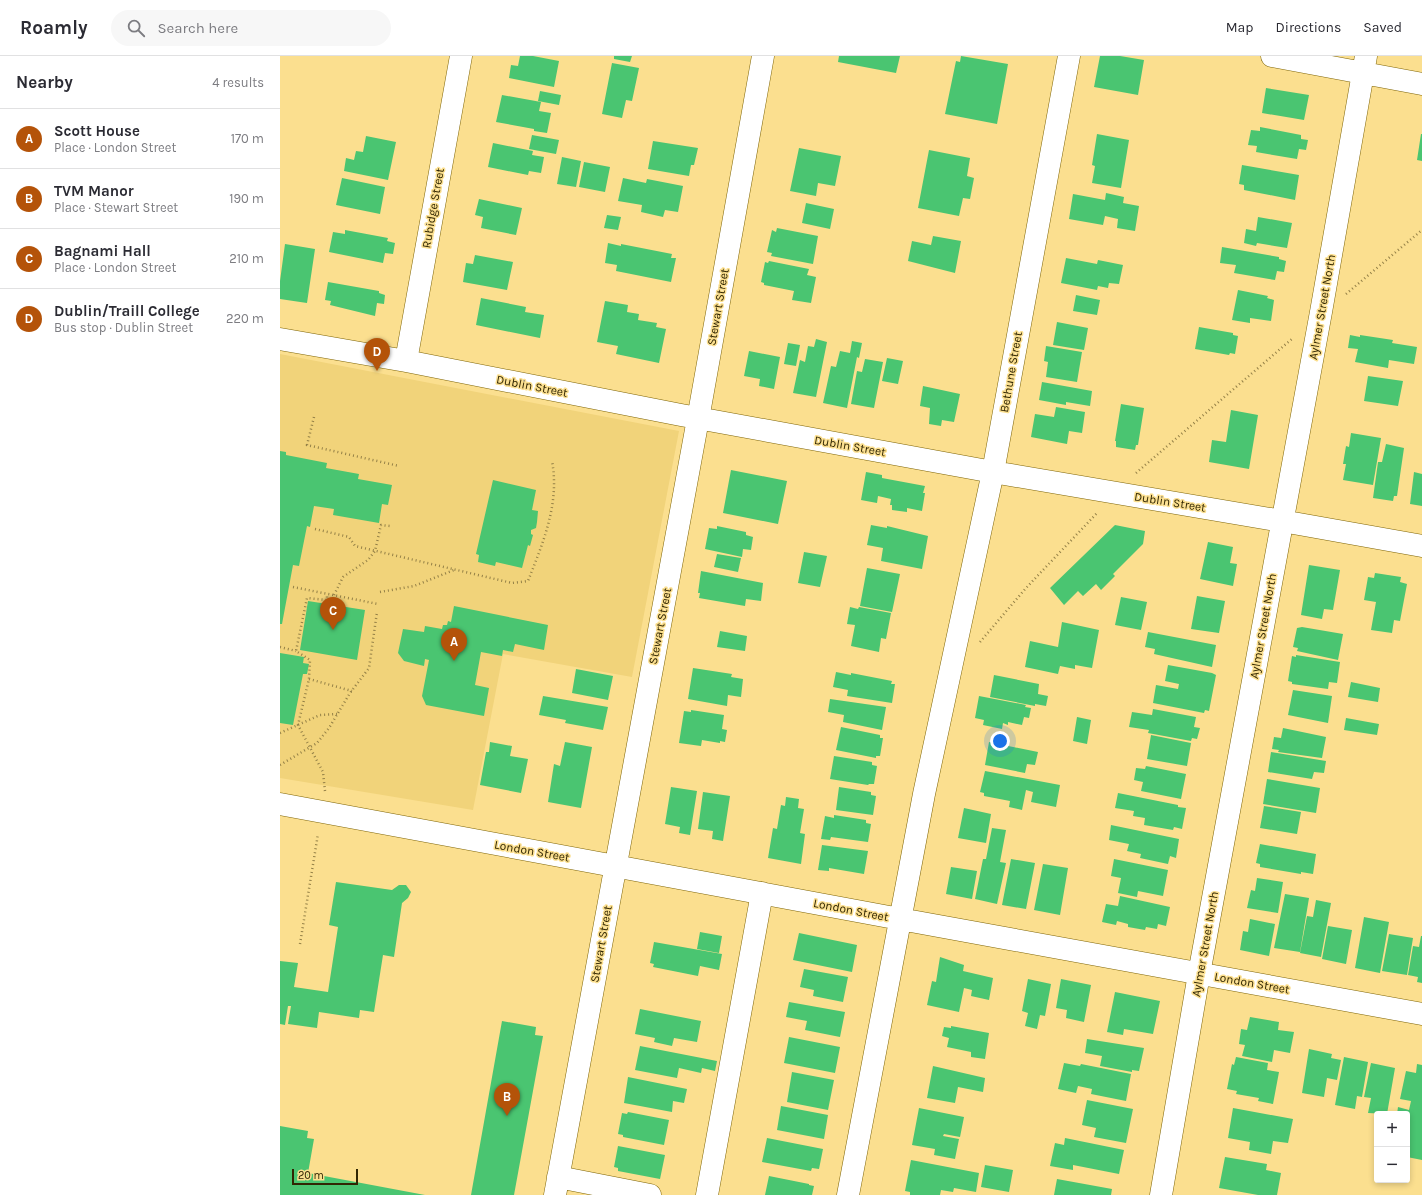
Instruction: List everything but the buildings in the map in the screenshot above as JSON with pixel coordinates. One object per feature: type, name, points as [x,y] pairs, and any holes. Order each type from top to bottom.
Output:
[{"type":"street","name":"Rubidge Street","points":[[406,361],[461,56]]},
{"type":"street","name":"Stewart Street","points":[[557,1186],[763,56]]},
{"type":"street","name":"Bethune Street","points":[[848,1195],[900,919],[946,687],[993,472],[1069,56]]},
{"type":"street","points":[[1272,56],[1364,64],[1422,84]]},
{"type":"street","name":"Aylmer Street North","points":[[1161,1195],[1199,974],[1321,312],[1364,64]]},
{"type":"street","name":"Dublin Street","points":[[280,339],[406,361],[698,418],[993,472],[1422,546]]},
{"type":"street","name":"London Street","points":[[280,804],[1422,1014]]},
{"type":"street","points":[[707,1195],[762,893]]},
{"type":"street","points":[[557,1186],[650,1195]]},
{"type":"path","points":[[1321,312],[1347,294],[1422,230]]},
{"type":"path","points":[[979,643],[1026,588],[1114,493],[1296,336]]},
{"type":"path","points":[[314,417],[307,445],[399,466]]},
{"type":"path","points":[[315,529],[349,537],[355,546],[375,551],[512,583],[528,581],[552,512],[555,476],[552,461]]},
{"type":"path","points":[[334,595],[343,578],[368,560],[375,551],[381,526],[390,526]]},
{"type":"path","points":[[380,592],[414,586],[454,569]]},
{"type":"path","points":[[293,587],[378,604]]},
{"type":"path","points":[[296,651],[307,598],[327,600],[327,594]]},
{"type":"path","points":[[280,765],[318,743],[369,668],[377,612]]},
{"type":"path","points":[[280,647],[296,651],[310,660],[309,678],[298,725],[323,772],[325,787],[323,812],[300,944]]},
{"type":"path","points":[[309,678],[352,691]]},
{"type":"path","points":[[280,734],[320,716],[338,714]]},
{"type":"shaded area","points":[[280,354],[679,431],[632,677],[503,654],[473,810],[280,778]]},
{"type":"place","name":"Dublin/Traill College","points":[[377,371]]},
{"type":"place","name":"Bagnami Hall","points":[[333,630]]},
{"type":"place","name":"Scott House","points":[[454,661]]},
{"type":"place","name":"TVM Manor","points":[[507,1116]]}]
